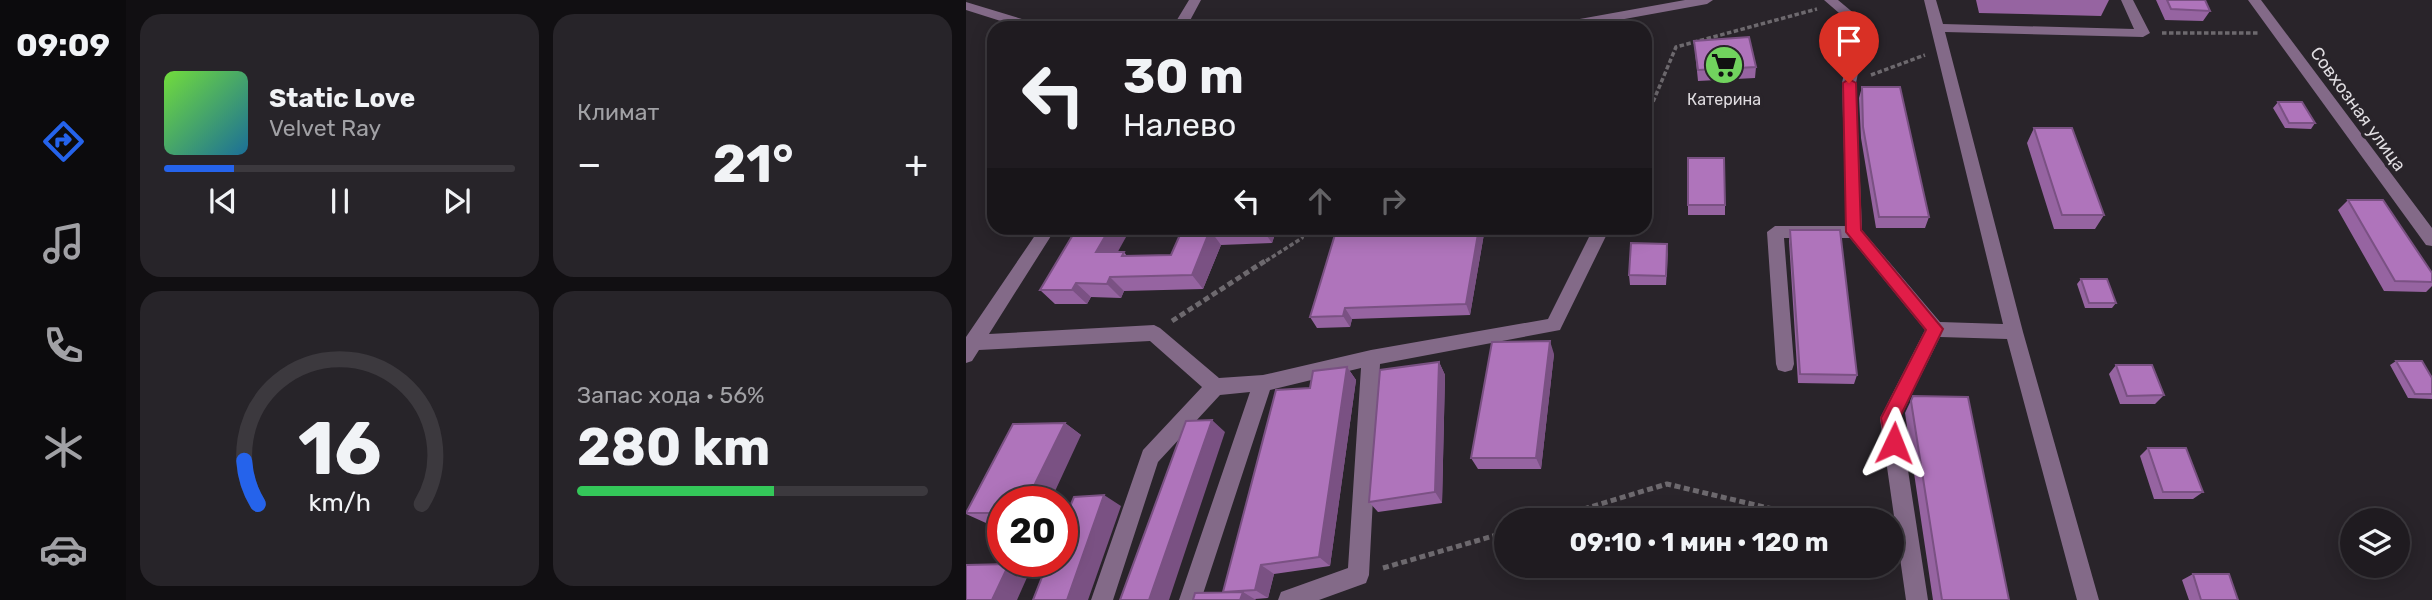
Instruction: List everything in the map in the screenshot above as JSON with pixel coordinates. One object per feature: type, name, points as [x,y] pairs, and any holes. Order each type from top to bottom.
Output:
[{"type":"street","points":[[1183,21],[1195,0]]},
{"type":"street","points":[[1591,21],[1707,0]]},
{"type":"street","points":[[1930,0],[2014,332],[2088,600]]},
{"type":"street","points":[[1937,28],[2143,33],[2127,0]]},
{"type":"street","name":"Совхозная улица","points":[[2254,0],[2432,240]]},
{"type":"street","points":[[1832,2],[1861,25],[1849,83],[1854,232],[1935,329],[2014,332]]},
{"type":"street","points":[[966,6],[1014,21]]},
{"type":"street","points":[[1785,364],[1775,232],[1854,232]]},
{"type":"street","points":[[969,349],[1043,235]]},
{"type":"street","points":[[1102,600],[1150,457],[1215,387],[1263,383],[1371,358],[1554,325],[1598,236]]},
{"type":"street","points":[[1917,600],[1890,418],[1935,329]]},
{"type":"street","points":[[969,349],[1154,333],[1215,387]]},
{"type":"street","points":[[1289,600],[1358,575],[1371,358]]},
{"type":"street","points":[[1190,600],[1263,383]]},
{"type":"path","points":[[1652,104],[1675,47],[1832,2]]},
{"type":"path","points":[[2143,33],[2278,33]]},
{"type":"path","points":[[1849,83],[1942,48]]},
{"type":"path","points":[[1154,333],[1303,235]]},
{"type":"path","points":[[1587,508],[1667,484],[1768,508]]},
{"type":"path","points":[[1358,575],[1494,536]]},
{"type":"building","points":[[2167,0],[2205,0],[2210,11],[2171,9]]},
{"type":"building","name":"Катерина","points":[[1749,37],[1756,67],[1698,70],[1694,41]]},
{"type":"building","points":[[1862,87],[1900,87],[1929,217],[1879,217],[1863,127]]},
{"type":"building","points":[[2278,102],[2302,102],[2315,123],[2289,123]]},
{"type":"building","points":[[2034,128],[2072,128],[2104,215],[2062,215]]},
{"type":"building","points":[[1688,158],[1724,158],[1725,205],[1688,205]]},
{"type":"building","points":[[2348,200],[2383,200],[2432,273],[2432,282],[2395,281]]},
{"type":"building","points":[[1790,230],[1840,230],[1857,375],[1800,374]]},
{"type":"building","points":[[1073,235],[1106,235],[1096,252],[1124,252],[1122,256],[1171,255],[1180,235],[1208,235],[1192,275],[1110,277],[1107,284],[1076,283],[1072,290],[1040,290]]},
{"type":"building","points":[[1335,235],[1478,235],[1466,304],[1345,308],[1343,316],[1310,317]]},
{"type":"building","points":[[1631,243],[1667,244],[1666,276],[1629,275]]},
{"type":"building","points":[[2081,279],[2107,279],[2116,303],[2089,303]]},
{"type":"building","points":[[1550,341],[1536,458],[1471,458],[1492,342]]},
{"type":"building","points":[[2396,361],[2422,361],[2432,378],[2432,394],[2415,394]]},
{"type":"building","points":[[1439,362],[1435,492],[1369,502],[1380,370]]},
{"type":"building","points":[[2116,365],[2152,365],[2164,395],[2127,396]]},
{"type":"building","points":[[1347,367],[1319,557],[1261,565],[1255,590],[1223,592],[1276,390],[1310,388],[1313,371]]},
{"type":"building","points":[[1913,396],[1968,397],[2009,600],[1942,600],[1911,401]]},
{"type":"building","points":[[1212,420],[1149,600],[1120,600],[1186,421]]},
{"type":"building","points":[[1065,423],[1034,486],[987,486],[987,513],[966,513],[1013,424]]},
{"type":"building","points":[[2148,448],[2186,448],[2203,492],[2163,492]]},
{"type":"building","points":[[1104,495],[1078,569],[1078,497]]},
{"type":"building","points":[[966,565],[987,565],[987,577],[1003,577],[992,600],[966,600]]},
{"type":"building","points":[[2193,574],[2229,574],[2238,600],[2201,600]]},
{"type":"building","points":[[1042,577],[1075,577],[1067,600],[1033,600]]},
{"type":"building","points":[[1243,592],[1240,600],[1193,600],[1195,593]]},
{"type":"place","name":"Катерина","points":[[1724,65]]},
{"type":"route","points":[[1849,83],[1854,232],[1935,329],[1890,418],[1894,443]]}]
